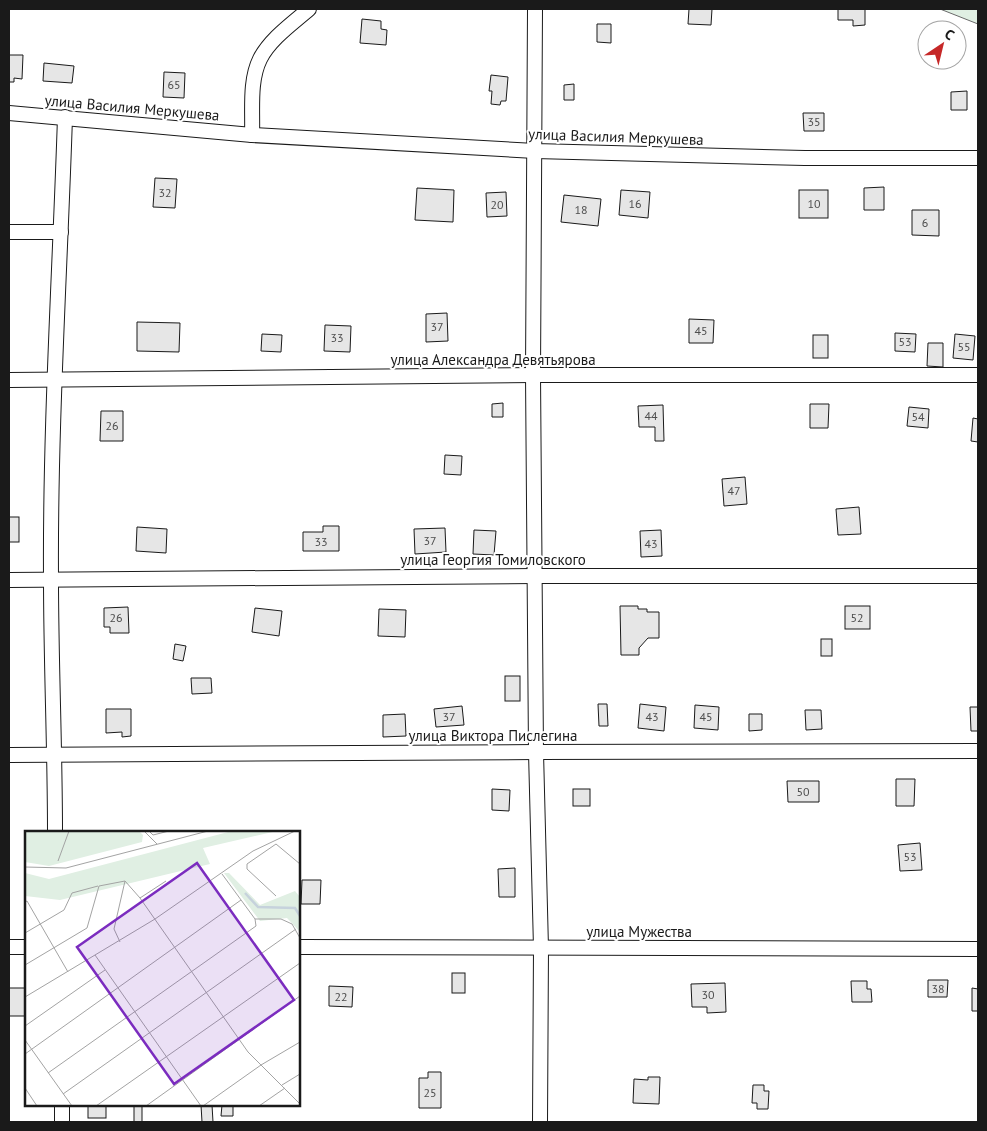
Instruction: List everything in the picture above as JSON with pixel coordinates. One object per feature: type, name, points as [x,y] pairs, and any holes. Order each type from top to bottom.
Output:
[{"type":"street","points":[[252,135],[254,79],[260,59],[270,44],[309,9]]},
{"type":"street","points":[[535,9],[533,375],[536,752],[542,948],[540,1122]]},
{"type":"street","name":"улица Василия Меркушева","points":[[9,114],[252,135],[535,151],[805,158],[978,158]]},
{"type":"street","points":[[55,831],[55,755],[50,579],[54,380],[65,118]]},
{"type":"street","points":[[9,232],[61,232]]},
{"type":"street","name":"улица Александра Девятьярова","points":[[9,380],[533,375],[978,375]]},
{"type":"street","name":"улица Георгия Томиловского","points":[[9,580],[534,576],[978,576]]},
{"type":"street","name":"улица Виктора Пислегина","points":[[9,755],[978,751]]},
{"type":"street","points":[[9,947],[25,947]]},
{"type":"street","name":"улица Мужества","points":[[300,947],[978,949]]},
{"type":"street","points":[[62,1106],[62,1122]]},
{"type":"green space","points":[[940,9],[978,9],[978,24]]},
{"type":"building","points":[[689,9],[712,9],[711,25],[688,24]]},
{"type":"building","points":[[838,9],[865,9],[865,25],[853,26],[853,20],[838,20]]},
{"type":"building","points":[[362,19],[381,21],[381,29],[387,30],[386,45],[360,43]]},
{"type":"building","points":[[597,24],[611,24],[611,43],[597,42]]},
{"type":"building","points":[[9,55],[23,55],[22,79],[14,78],[14,82],[9,82]]},
{"type":"building","points":[[44,63],[74,66],[72,83],[43,81]]},
{"type":"building","points":[[164,72],[185,73],[184,98],[163,97]]},
{"type":"building","points":[[491,75],[508,77],[506,101],[501,101],[500,105],[491,104],[492,91],[489,91]]},
{"type":"building","points":[[574,84],[574,100],[564,100],[564,85]]},
{"type":"building","points":[[967,91],[967,110],[951,110],[951,92]]},
{"type":"building","points":[[803,113],[824,113],[824,131],[804,131]]},
{"type":"building","points":[[155,178],[177,179],[175,208],[153,207]]},
{"type":"building","points":[[884,187],[884,210],[864,210],[864,188]]},
{"type":"building","points":[[417,188],[454,190],[453,222],[415,220]]},
{"type":"building","points":[[621,190],[650,192],[648,218],[619,215]]},
{"type":"building","points":[[799,190],[828,190],[828,218],[799,218]]},
{"type":"building","points":[[506,192],[507,216],[487,217],[486,193]]},
{"type":"building","points":[[564,195],[601,199],[598,226],[561,222]]},
{"type":"building","points":[[912,210],[939,210],[939,236],[912,235]]},
{"type":"building","points":[[447,313],[448,341],[426,342],[426,314]]},
{"type":"building","points":[[689,319],[714,320],[713,343],[689,343]]},
{"type":"building","points":[[137,322],[180,323],[179,352],[137,351]]},
{"type":"building","points":[[325,325],[351,326],[350,352],[324,351]]},
{"type":"building","points":[[895,333],[916,334],[915,352],[895,351]]},
{"type":"building","points":[[262,334],[282,335],[281,352],[261,351]]},
{"type":"building","points":[[955,334],[975,336],[973,360],[953,358]]},
{"type":"building","points":[[813,335],[828,335],[828,358],[813,358]]},
{"type":"building","points":[[928,343],[943,343],[943,367],[927,366]]},
{"type":"building","points":[[503,403],[503,417],[492,417],[492,404]]},
{"type":"building","points":[[810,404],[829,404],[828,428],[810,428]]},
{"type":"building","points":[[663,405],[664,441],[655,441],[655,427],[639,427],[638,406]]},
{"type":"building","points":[[909,407],[929,409],[928,428],[907,426]]},
{"type":"building","points":[[101,411],[123,411],[123,441],[100,441]]},
{"type":"building","points":[[973,418],[978,419],[978,442],[971,441]]},
{"type":"building","points":[[445,455],[462,456],[461,475],[444,474]]},
{"type":"building","points":[[745,477],[747,504],[724,506],[722,479]]},
{"type":"building","points":[[859,507],[861,534],[838,535],[836,509]]},
{"type":"building","points":[[9,517],[19,517],[19,542],[9,542]]},
{"type":"building","points":[[323,526],[339,526],[339,551],[303,551],[303,532],[323,532]]},
{"type":"building","points":[[137,527],[167,529],[166,553],[136,551]]},
{"type":"building","points":[[445,528],[446,552],[415,554],[414,529]]},
{"type":"building","points":[[474,530],[496,531],[494,555],[473,554]]},
{"type":"building","points":[[661,530],[662,556],[641,557],[640,531]]},
{"type":"building","points":[[620,606],[638,606],[638,609],[647,609],[647,612],[659,612],[659,638],[648,638],[639,648],[639,655],[621,655]]},
{"type":"building","points":[[845,606],[870,606],[870,629],[845,629]]},
{"type":"building","points":[[128,607],[129,633],[110,633],[110,627],[104,627],[104,608]]},
{"type":"building","points":[[255,608],[282,611],[279,636],[252,632]]},
{"type":"building","points":[[379,609],[406,610],[405,637],[378,636]]},
{"type":"building","points":[[821,639],[832,639],[832,656],[821,656]]},
{"type":"building","points":[[175,644],[186,646],[183,661],[173,659]]},
{"type":"building","points":[[505,676],[520,676],[520,701],[505,701]]},
{"type":"building","points":[[191,678],[211,678],[212,693],[192,694]]},
{"type":"building","points":[[598,704],[607,704],[608,726],[599,726]]},
{"type":"building","points":[[640,704],[666,707],[664,731],[638,728]]},
{"type":"building","points":[[695,705],[719,707],[718,730],[694,728]]},
{"type":"building","points":[[462,706],[464,725],[436,727],[434,709]]},
{"type":"building","points":[[970,707],[978,707],[978,731],[971,731]]},
{"type":"building","points":[[106,709],[131,709],[131,736],[122,737],[122,732],[106,733]]},
{"type":"building","points":[[805,710],[821,710],[822,729],[806,730]]},
{"type":"building","points":[[405,714],[406,736],[383,737],[383,715]]},
{"type":"building","points":[[749,714],[762,714],[762,730],[749,731]]},
{"type":"building","points":[[896,779],[915,779],[914,806],[896,806]]},
{"type":"building","points":[[787,781],[819,781],[819,802],[788,802]]},
{"type":"building","points":[[492,789],[510,790],[509,811],[492,810]]},
{"type":"building","points":[[573,789],[590,789],[590,806],[573,806]]},
{"type":"building","points":[[920,843],[922,870],[900,871],[898,845]]},
{"type":"building","points":[[515,868],[515,897],[499,897],[498,869]]},
{"type":"building","points":[[302,880],[321,880],[320,904],[301,904]]},
{"type":"building","points":[[452,973],[465,973],[465,993],[452,993]]},
{"type":"building","points":[[928,980],[948,980],[947,997],[928,997]]},
{"type":"building","points":[[851,981],[867,981],[867,989],[871,989],[872,1002],[852,1002]]},
{"type":"building","points":[[725,983],[726,1012],[707,1013],[707,1007],[692,1007],[691,984]]},
{"type":"building","points":[[329,986],[353,987],[352,1007],[329,1006]]},
{"type":"building","points":[[9,988],[25,988],[25,1016],[9,1016]]},
{"type":"building","points":[[972,988],[978,989],[978,1011],[972,1011]]},
{"type":"building","points":[[428,1072],[441,1072],[441,1108],[419,1108],[419,1078],[428,1078]]},
{"type":"building","points":[[648,1077],[660,1077],[659,1104],[633,1103],[634,1079],[648,1080]]},
{"type":"building","points":[[753,1085],[764,1085],[764,1091],[769,1091],[768,1109],[757,1109],[757,1103],[752,1103]]},
{"type":"building","points":[[88,1106],[106,1106],[106,1118],[88,1118]]},
{"type":"building","points":[[134,1106],[142,1106],[142,1122],[134,1122]]},
{"type":"building","points":[[201,1106],[212,1106],[213,1122],[202,1122]]},
{"type":"building","points":[[222,1106],[233,1106],[233,1116],[221,1116]]}]
